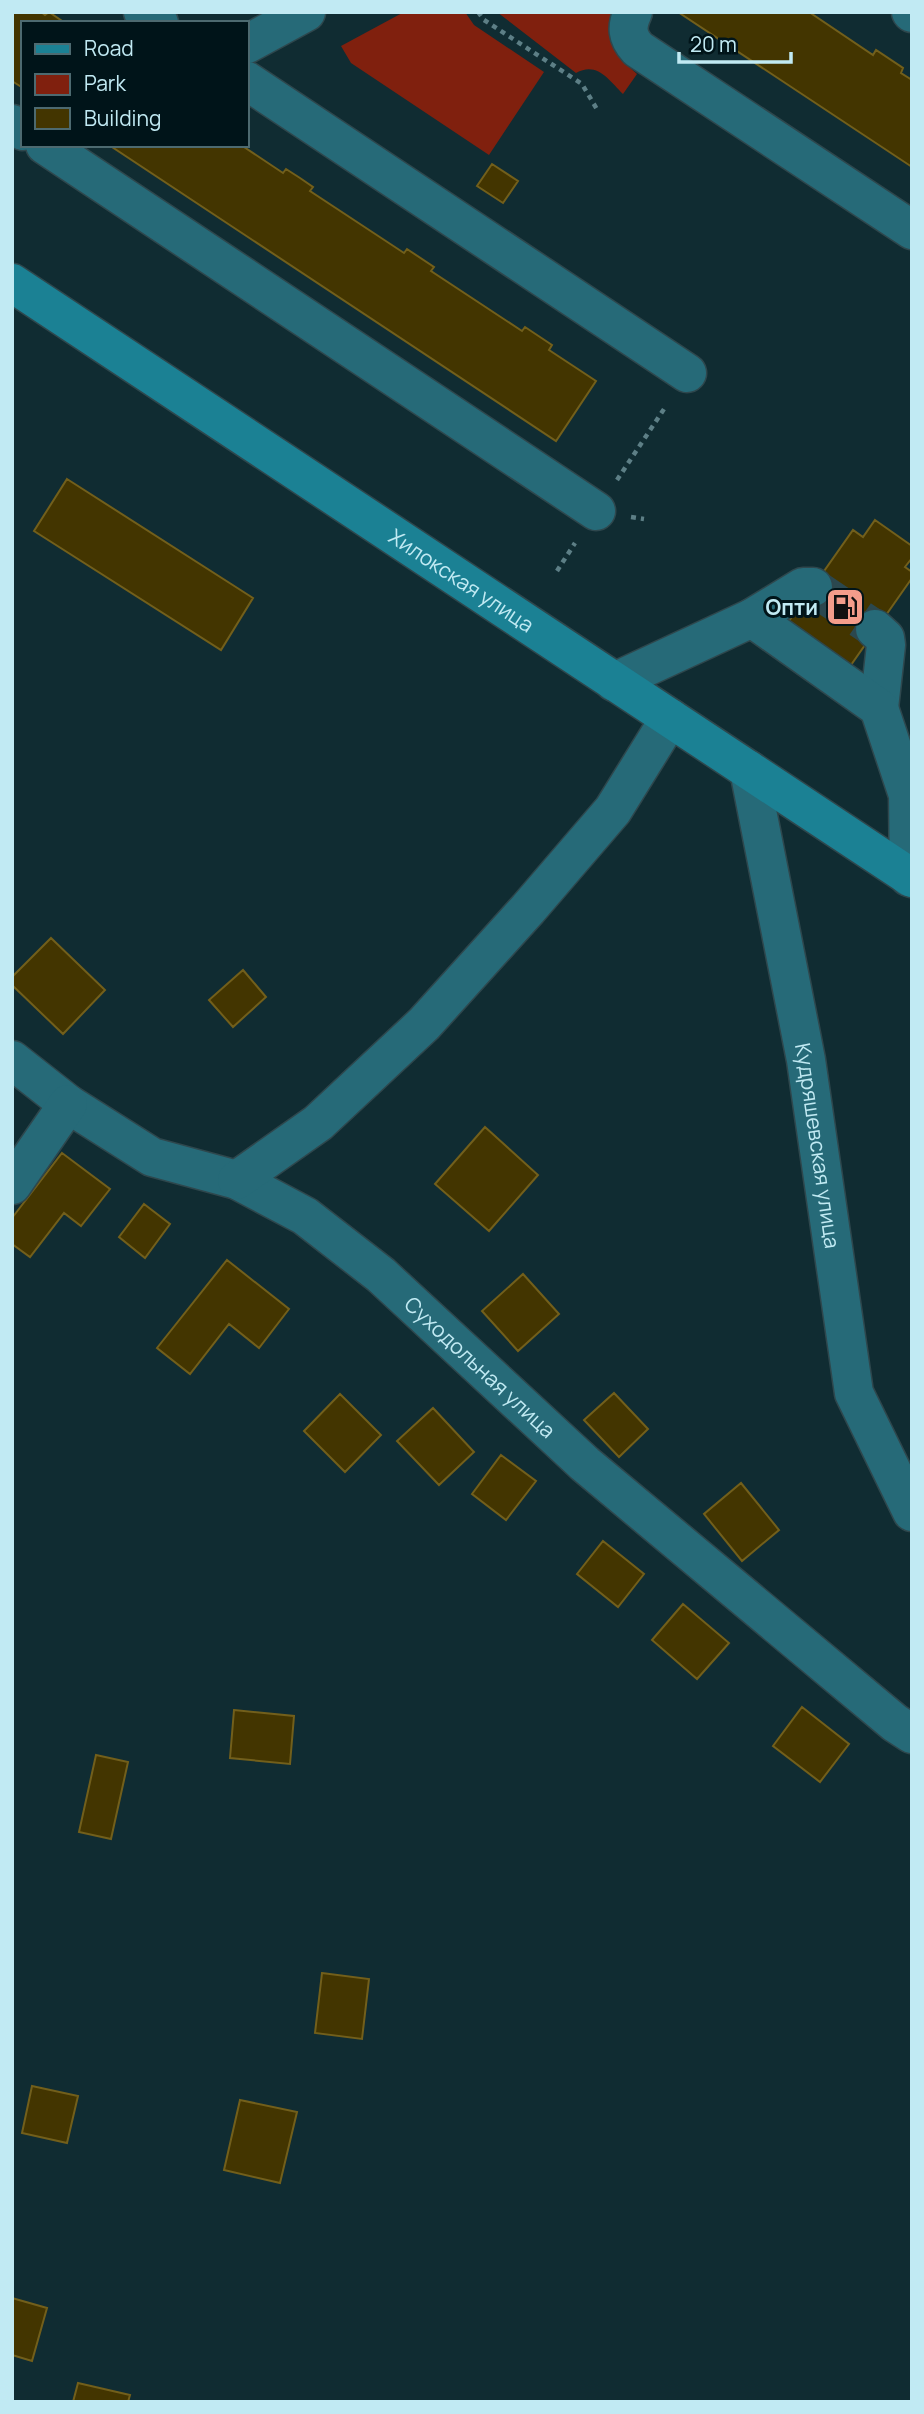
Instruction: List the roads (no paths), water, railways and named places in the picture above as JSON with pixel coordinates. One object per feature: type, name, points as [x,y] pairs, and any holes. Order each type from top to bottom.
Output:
[{"type":"main road","name":"Хилокская улица","points":[[12,283],[910,878]]},
{"type":"street","points":[[248,43],[306,12]]},
{"type":"street","points":[[633,12],[628,22],[628,33],[639,50],[912,230]]},
{"type":"street","points":[[248,82],[687,373]]},
{"type":"street","points":[[48,147],[596,511]]},
{"type":"street","points":[[614,681],[752,618],[803,587],[813,587]]},
{"type":"street","points":[[752,618],[879,708]]},
{"type":"street","points":[[875,629],[885,638],[886,645],[879,708],[908,795],[910,878]]},
{"type":"street","points":[[237,1180],[318,1123],[424,1024],[613,810],[670,718]]},
{"type":"street","name":"Кудряшевская улица","points":[[749,770],[806,1060],[854,1392],[912,1512]]},
{"type":"street","name":"Суходольная улица","points":[[12,1060],[68,1104],[152,1157],[237,1180],[305,1216],[381,1275],[585,1464],[912,1734]]},
{"type":"street","points":[[12,1185],[68,1104]]},
{"type":"tunnel","points":[[813,587],[875,629]]},
{"type":"place","name":"Опти","points":[[845,607]]}]
